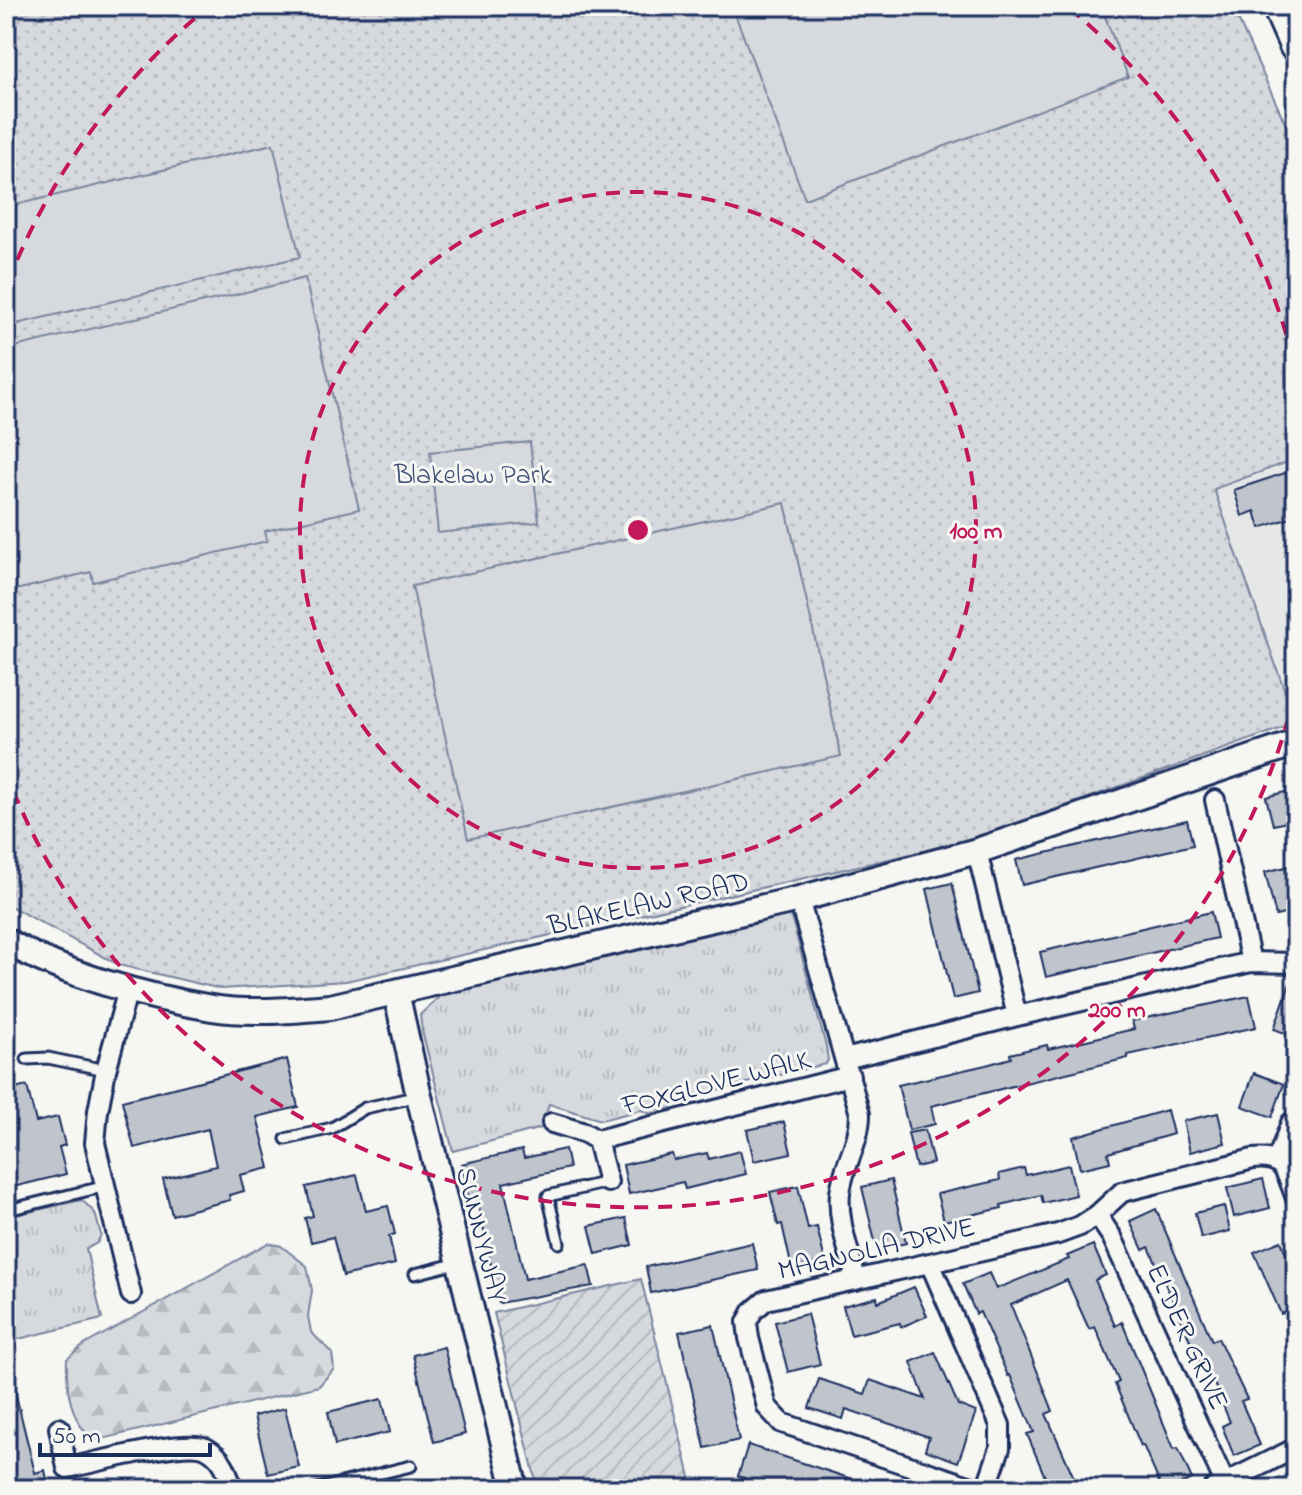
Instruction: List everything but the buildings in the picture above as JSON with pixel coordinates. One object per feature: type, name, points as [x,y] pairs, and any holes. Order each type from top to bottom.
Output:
[{"type":"highway","points":[[1279,6],[1296,45]]},
{"type":"street","name":"BLAKELAW ROAD","points":[[6,941],[75,971],[128,989],[215,1008],[330,1007],[799,899],[977,851],[1296,743]]},
{"type":"street","points":[[1215,800],[1251,962]]},
{"type":"street","points":[[977,851],[1017,1016]]},
{"type":"street","points":[[799,899],[860,1114],[860,1128],[840,1194],[841,1216],[856,1280]]},
{"type":"street","name":"FOXGLOVE WALK","points":[[597,1140],[1017,1016],[1251,962],[1296,963]]},
{"type":"street","points":[[128,989],[106,1070],[95,1143],[131,1294]]},
{"type":"street","name":"SUNNYWAY","points":[[396,992],[515,1489]]},
{"type":"street","points":[[1294,1117],[1277,1160],[1284,1168],[1296,1198]]},
{"type":"street","name":"FOXGLOVE WALK","points":[[552,1123],[597,1140],[608,1182]]},
{"type":"street","name":"MAGNOLIA DRIVE","points":[[978,1489],[782,1423],[767,1407],[749,1338],[747,1322],[753,1311],[766,1300],[1058,1234],[1080,1226],[1097,1215],[1122,1192],[1253,1159],[1266,1157],[1277,1160]]},
{"type":"street","name":"ELDER GRIVE","points":[[1097,1215],[1112,1237],[1219,1486]]},
{"type":"street","points":[[930,1263],[1000,1425],[1000,1448],[986,1489]]},
{"type":"street","points":[[59,1428],[67,1468],[179,1445],[205,1448],[227,1467],[232,1489]]},
{"type":"street","points":[[1219,1486],[1296,1448]]},
{"type":"lane","points":[[27,1059],[48,1058],[106,1070]]},
{"type":"lane","points":[[286,1139],[332,1128],[365,1108],[419,1096]]},
{"type":"lane","name":"FOXGLOVE WALK","points":[[559,1243],[548,1196],[608,1182]]},
{"type":"lane","points":[[6,1201],[16,1208],[106,1186]]},
{"type":"lane","points":[[415,1274],[460,1263]]},
{"type":"lane","points":[[317,1489],[411,1466]]},
{"type":"lane","points":[[369,1477],[372,1489]]},
{"type":"shaded area","points":[[1296,459],[1296,717],[1214,489]]},
{"type":"green space","name":"Blakelaw Park","points":[[6,6],[1232,6],[1296,147],[1296,459],[1214,489],[1296,723],[965,842],[346,981],[221,989],[119,965],[8,905]]},
{"type":"green space","points":[[732,6],[1101,6],[1128,77],[805,199]]},
{"type":"green space","points":[[273,144],[300,257],[8,326],[6,207]]},
{"type":"green space","points":[[305,278],[359,509],[265,531],[267,541],[93,582],[91,572],[11,591],[6,571],[6,349]]},
{"type":"green space","points":[[530,442],[539,522],[438,533],[430,452]]},
{"type":"green space","points":[[785,503],[841,756],[468,839],[412,586]]},
{"type":"green space","points":[[790,912],[826,1046],[826,1064],[675,1100],[672,1108],[651,1114],[641,1110],[601,1120],[549,1104],[542,1128],[453,1151],[420,1015],[441,995]]},
{"type":"green space","points":[[82,1200],[95,1213],[101,1235],[97,1243],[86,1249],[102,1319],[6,1342],[6,1217]]},
{"type":"green space","points":[[268,1243],[281,1246],[307,1266],[312,1290],[308,1316],[311,1332],[332,1353],[334,1369],[319,1386],[94,1441],[80,1424],[71,1404],[67,1359],[84,1345]]},
{"type":"green space","points":[[641,1279],[693,1489],[538,1489],[494,1313]]}]
